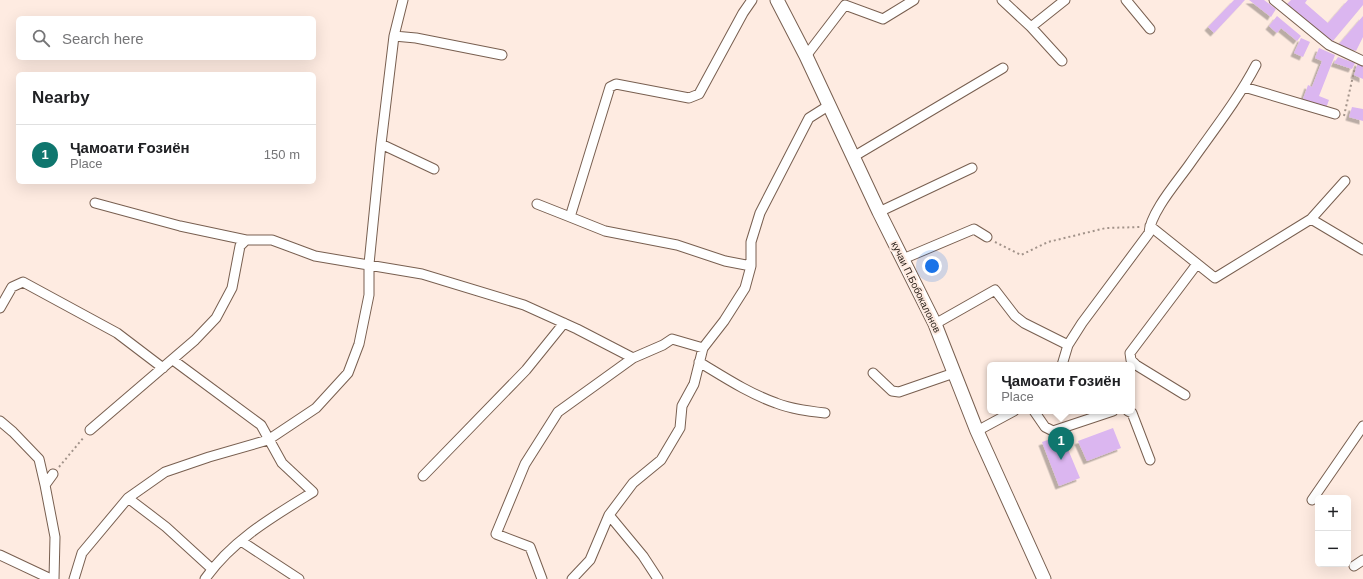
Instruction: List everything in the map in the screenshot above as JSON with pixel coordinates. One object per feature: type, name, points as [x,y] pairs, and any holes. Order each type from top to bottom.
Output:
[{"type":"main road","name":"кучаи П.Бобокалонов","points":[[776,0],[806,56],[828,106],[879,212],[935,324],[977,431],[1043,578]]},
{"type":"street","points":[[74,579],[82,553],[128,498],[165,472],[209,457],[268,440],[316,408],[348,373],[359,344],[367,302],[369,264],[381,144],[394,36],[403,0]]},
{"type":"street","points":[[570,217],[610,86],[616,84],[689,98],[699,94],[743,13],[752,0]]},
{"type":"street","points":[[806,56],[845,5],[883,19],[914,0]]},
{"type":"street","points":[[1002,0],[1031,27],[1062,61]]},
{"type":"street","points":[[1031,27],[1065,0]]},
{"type":"street","points":[[1126,0],[1150,29]]},
{"type":"street","points":[[1274,0],[1329,45],[1360,59]]},
{"type":"street","points":[[394,36],[416,38],[502,56]]},
{"type":"street","points":[[1063,362],[1068,345],[1082,323],[1149,233],[1150,226],[1166,197],[1244,88],[1256,65]]},
{"type":"street","points":[[853,157],[1003,68]]},
{"type":"street","points":[[1244,88],[1335,114]]},
{"type":"street","points":[[572,579],[590,560],[609,515],[633,483],[661,460],[680,428],[682,406],[694,384],[703,348],[724,321],[745,288],[751,266],[751,242],[760,213],[809,118],[828,106]]},
{"type":"street","points":[[381,144],[434,170]]},
{"type":"street","points":[[879,212],[972,168]]},
{"type":"street","points":[[1150,226],[1215,278],[1311,219],[1345,181]]},
{"type":"street","points":[[95,203],[180,226],[246,240],[272,240],[315,256],[422,274],[524,305],[564,323],[633,358]]},
{"type":"street","points":[[537,204],[605,231],[677,245],[725,260],[751,266]]},
{"type":"street","points":[[1311,219],[1363,250]]},
{"type":"street","points":[[903,259],[974,229],[987,237]]},
{"type":"street","points":[[90,430],[173,360],[216,318],[232,288],[240,246],[246,240]]},
{"type":"street","points":[[1133,362],[1131,360],[1130,353],[1197,264]]},
{"type":"street","points":[[0,308],[2,302],[12,287],[23,282],[117,333],[163,368]]},
{"type":"street","points":[[935,324],[995,290],[1015,316],[1024,323],[1068,345]]},
{"type":"street","points":[[423,476],[526,370],[564,323]]},
{"type":"street","points":[[542,579],[530,547],[496,534],[525,464],[558,412],[633,358],[663,345],[672,339],[703,348]]},
{"type":"street","points":[[173,360],[262,425],[268,440],[282,463],[313,492],[255,528],[212,569],[205,579]]},
{"type":"street","points":[[699,362],[738,385],[776,403],[799,410],[824,413]]},
{"type":"street","points":[[1135,364],[1185,395]]},
{"type":"street","points":[[873,373],[892,391],[900,392],[954,373]]},
{"type":"street","points":[[977,431],[1008,414]]},
{"type":"street","points":[[1036,414],[1045,427],[1053,431],[1104,414]]},
{"type":"street","points":[[1132,414],[1150,460]]},
{"type":"street","points":[[0,421],[39,459],[55,537],[54,579]]},
{"type":"street","points":[[1312,500],[1363,426]]},
{"type":"street","points":[[45,485],[53,474]]},
{"type":"street","points":[[128,498],[166,528],[212,569]]},
{"type":"street","points":[[609,515],[643,556],[658,579]]},
{"type":"street","points":[[241,541],[299,579]]},
{"type":"street","points":[[0,555],[51,579]]},
{"type":"street","points":[[1354,566],[1363,560]]},
{"type":"path","points":[[1335,114],[1345,117],[1360,59]]},
{"type":"path","points":[[987,237],[1020,255],[1048,242],[1106,228],[1150,226]]},
{"type":"path","points":[[53,474],[90,430]]},
{"type":"building","points":[[1234,0],[1245,0],[1214,33],[1208,27]]},
{"type":"building","points":[[1249,0],[1264,0],[1276,9],[1271,17]]},
{"type":"building","points":[[1291,0],[1307,0],[1305,3],[1328,23],[1348,0],[1363,0],[1363,5],[1332,42],[1287,4]]},
{"type":"building","points":[[1277,16],[1301,36],[1297,41],[1281,28],[1277,33],[1269,26]]},
{"type":"building","points":[[1363,16],[1363,37],[1356,51],[1339,44]]},
{"type":"building","points":[[1301,38],[1310,42],[1303,57],[1294,53]]},
{"type":"building","points":[[1319,48],[1335,55],[1319,96],[1329,100],[1325,111],[1302,102],[1308,85],[1312,87],[1322,61],[1315,58]]},
{"type":"building","points":[[1338,57],[1355,63],[1352,69],[1334,63]]},
{"type":"building","points":[[1358,62],[1363,64],[1363,79],[1354,75]]},
{"type":"building","points":[[1352,107],[1363,109],[1363,121],[1349,117]]},
{"type":"building","points":[[1113,428],[1121,448],[1087,461],[1078,441]]},
{"type":"building","points":[[1062,435],[1080,478],[1059,486],[1042,442]]},
{"type":"place","name":"Ҷамоати Ғозиён","points":[[1061,460]]}]
